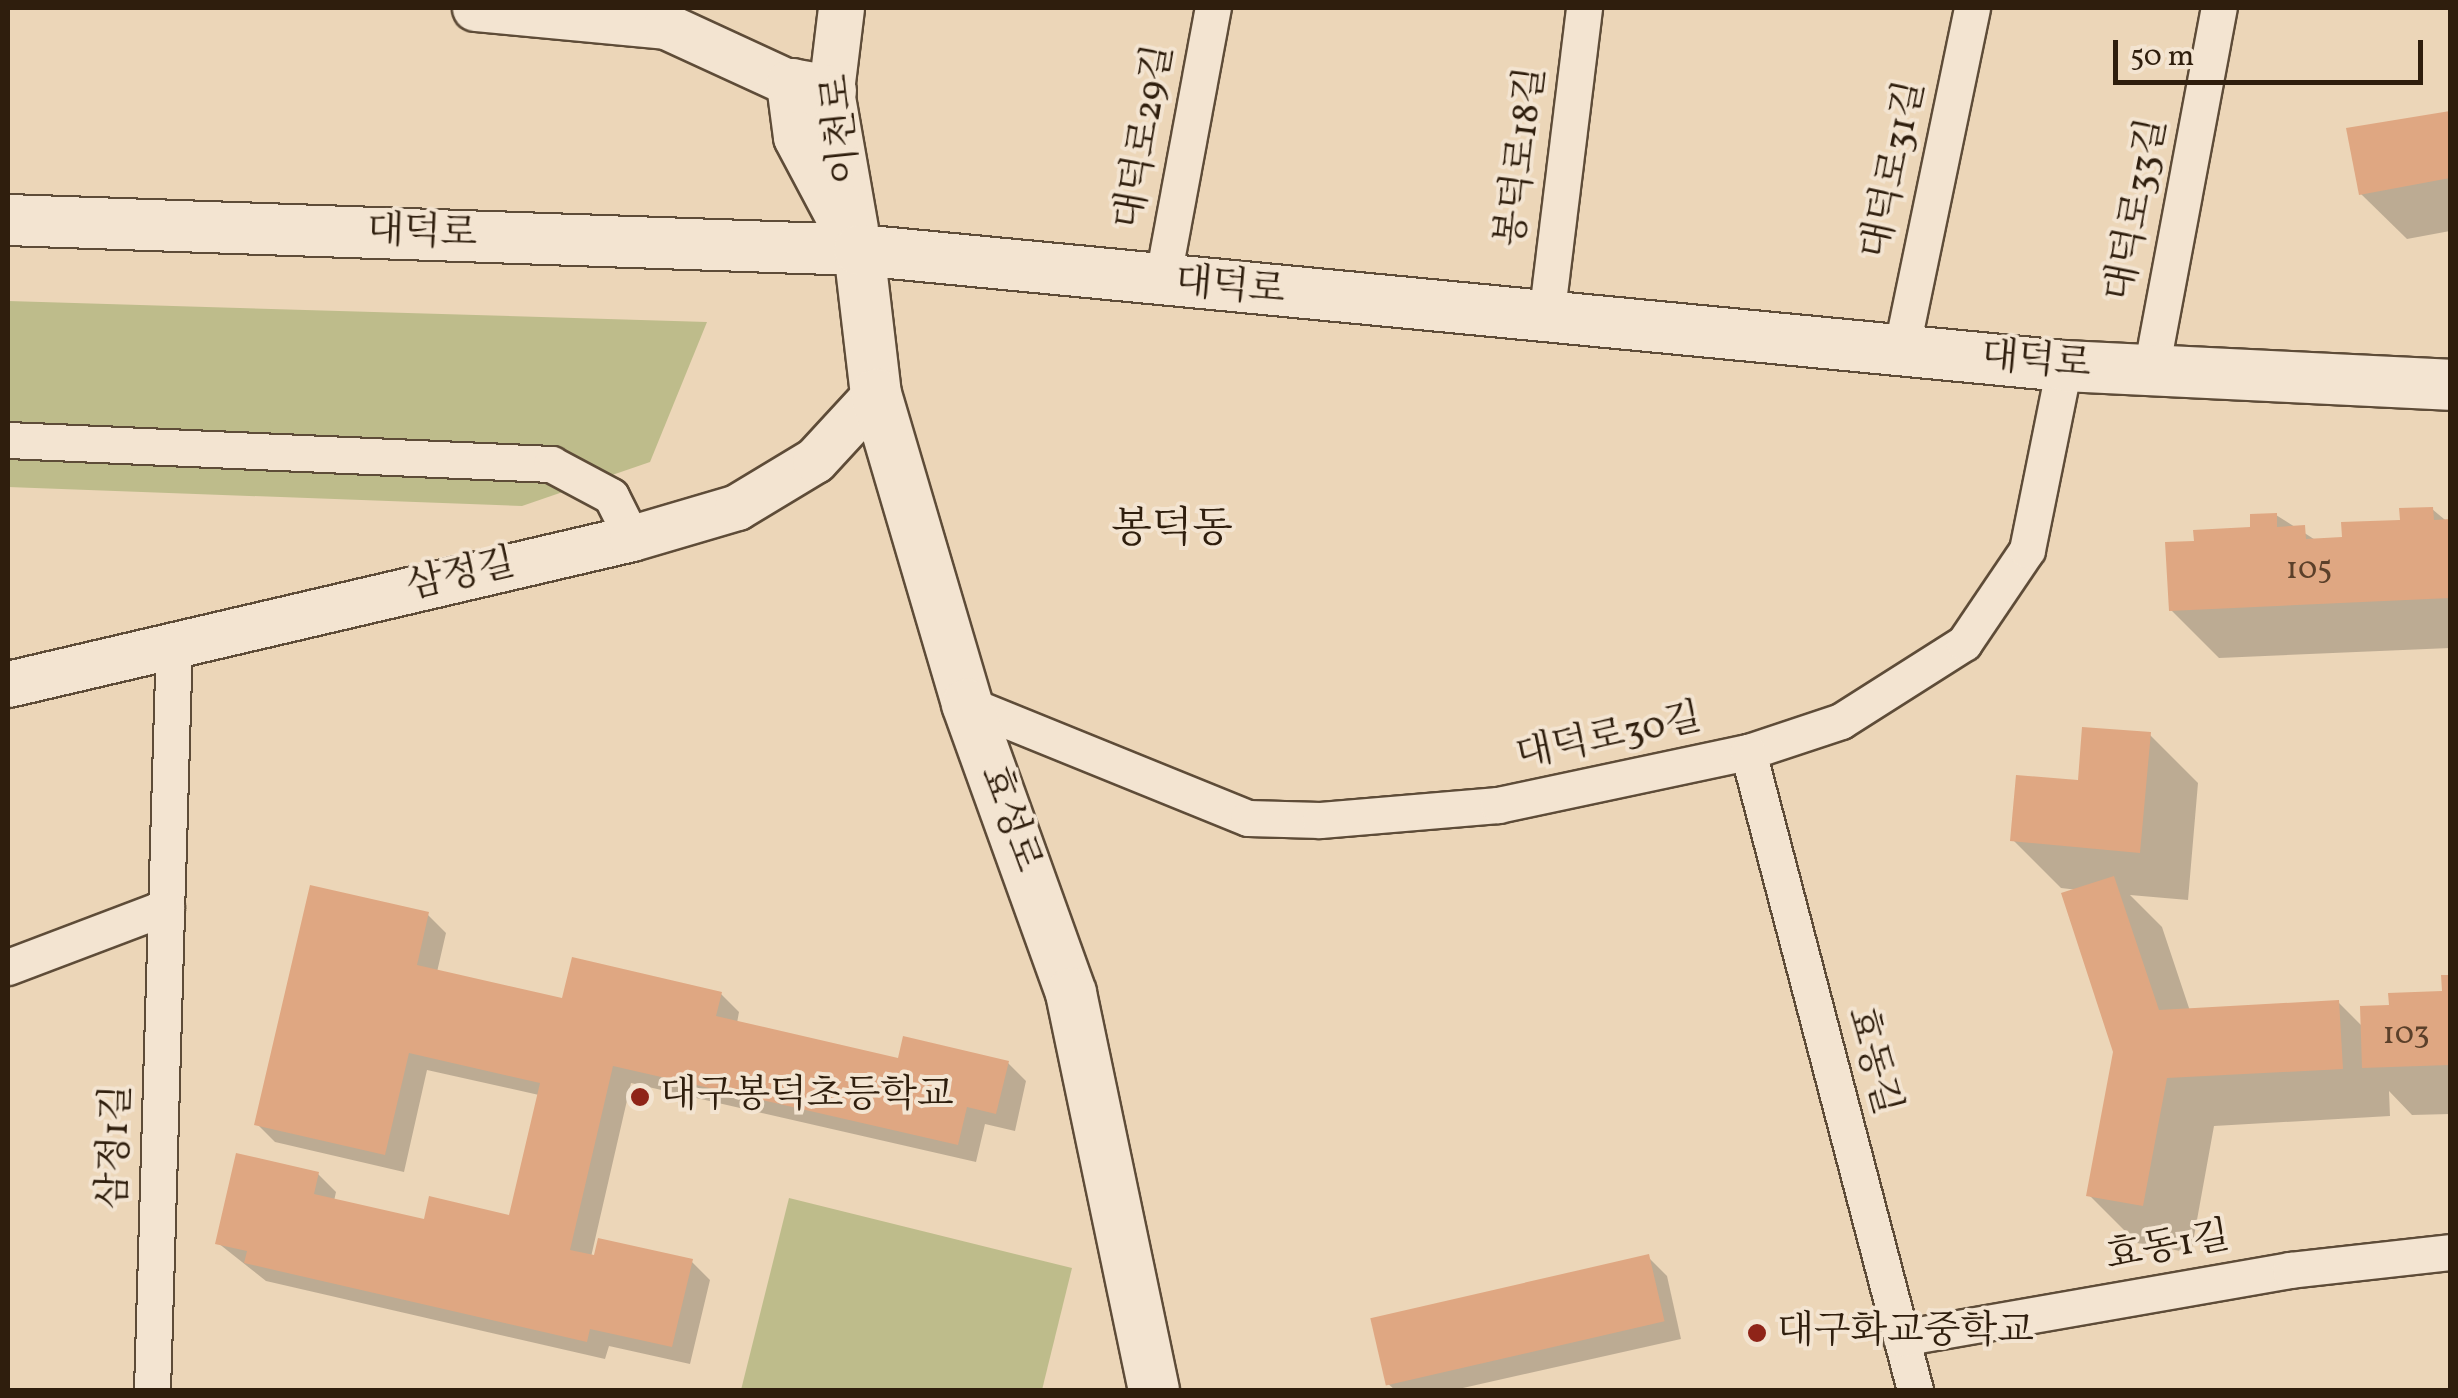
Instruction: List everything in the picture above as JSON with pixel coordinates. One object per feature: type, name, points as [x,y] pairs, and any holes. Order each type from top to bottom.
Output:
[{"type":"main road","points":[[812,87],[799,138],[859,250]]},
{"type":"main road","name":"대덕로","points":[[8,220],[859,250],[2064,366],[2450,385]]},
{"type":"main road","name":"효성로","points":[[859,250],[876,394],[967,704],[1071,993],[1154,1390]]},
{"type":"street","points":[[475,8],[666,26],[812,87]]},
{"type":"street","name":"이천로","points":[[812,87],[841,8]]},
{"type":"street","name":"대덕로29길","points":[[1162,282],[1213,8]]},
{"type":"street","name":"봉덕로18길","points":[[1546,318],[1584,8]]},
{"type":"street","name":"대덕로31길","points":[[1902,351],[1972,8]]},
{"type":"street","name":"대덕로33길","points":[[2151,370],[2219,8]]},
{"type":"street","name":"대덕로30길","points":[[967,704],[1248,818],[1320,820],[1498,805],[1748,752],[1841,721],[1964,643],[2027,550],[2064,366]]},
{"type":"street","name":"삼정길","points":[[8,684],[174,640],[632,538],[737,507],[783,485],[876,394]]},
{"type":"street","points":[[8,440],[551,464],[610,496],[632,538]]},
{"type":"street","name":"삼정1길","points":[[152,1390],[174,640]]},
{"type":"street","name":"효동길","points":[[1748,752],[1915,1390]]},
{"type":"street","points":[[8,967],[166,907]]},
{"type":"street","name":"효동1길","points":[[1901,1338],[2290,1270],[2450,1252]]},
{"type":"shaded area","points":[[8,301],[707,322],[650,462],[522,506],[8,487]]},
{"type":"shaded area","points":[[789,1198],[1072,1268],[1042,1390],[741,1390]]},
{"type":"building","points":[[2450,111],[2450,178],[2359,195],[2346,128]]},
{"type":"building","points":[[2433,507],[2434,520],[2450,519],[2450,598],[2169,611],[2165,542],[2194,541],[2193,530],[2250,527],[2250,514],[2277,513],[2277,527],[2305,525],[2306,539],[2342,537],[2341,522],[2400,520],[2399,508]]},
{"type":"building","points":[[2082,727],[2151,732],[2140,853],[2010,841],[2016,775],[2078,780]]},
{"type":"building","points":[[2114,876],[2159,1010],[2339,1000],[2343,1069],[2167,1078],[2143,1206],[2086,1196],[2113,1052],[2061,893]]},
{"type":"building","points":[[310,885],[429,912],[417,965],[562,998],[572,957],[722,992],[716,1016],[898,1058],[903,1036],[1009,1061],[996,1114],[967,1107],[958,1145],[613,1066],[570,1250],[594,1255],[598,1238],[693,1259],[672,1347],[590,1329],[587,1342],[244,1263],[247,1251],[215,1244],[236,1153],[319,1172],[314,1194],[424,1219],[429,1196],[509,1215],[540,1083],[409,1053],[385,1155],[254,1125]]},
{"type":"building","points":[[2441,975],[2450,975],[2450,1065],[2362,1068],[2360,1006],[2389,1005],[2388,993],[2442,991]]},
{"type":"building","points":[[1649,1254],[1665,1321],[1386,1386],[1370,1318]]},
{"type":"place","name":"대구봉덕초등학교","points":[[640,1097]]},
{"type":"place","name":"대구화교중학교","points":[[1757,1333]]},
{"type":"district","name":"봉덕동","points":[[1172,531]]}]
